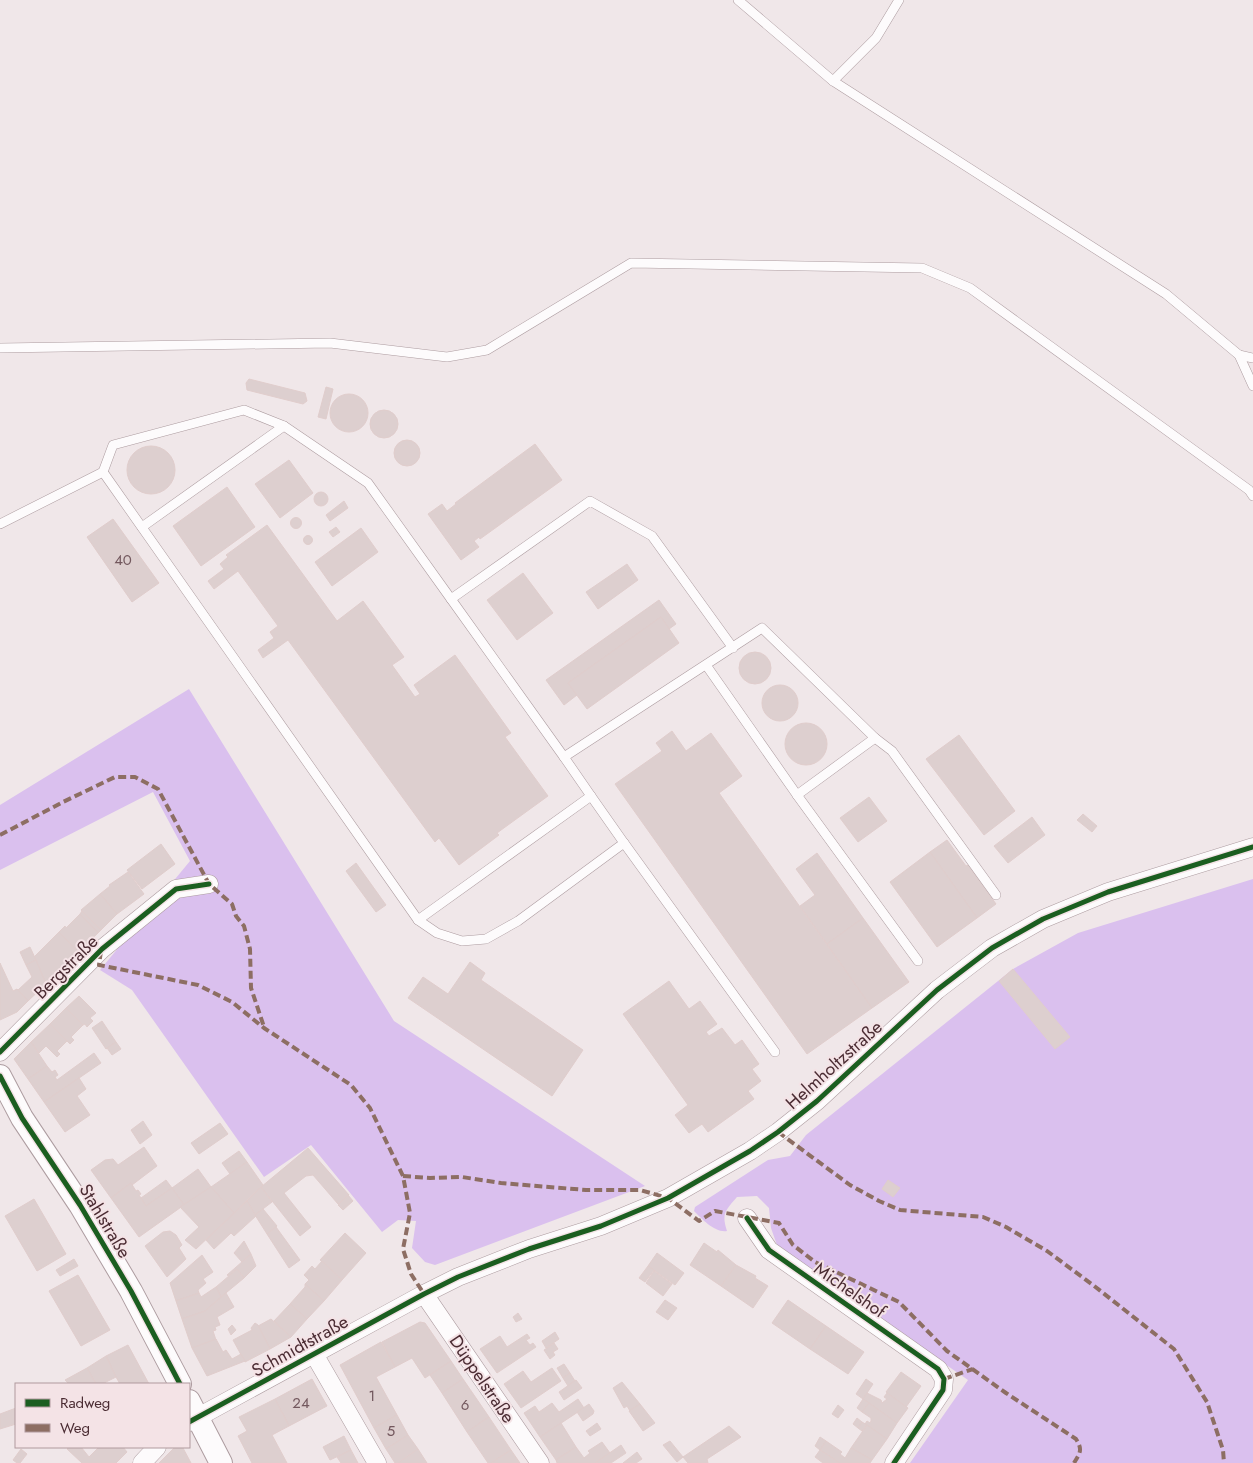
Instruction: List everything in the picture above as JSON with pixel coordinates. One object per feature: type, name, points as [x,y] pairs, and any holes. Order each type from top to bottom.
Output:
[{"type":"street","name":"Helmholtzstraße","points":[[424,1294],[529,1249],[601,1226],[668,1198],[750,1151],[778,1132],[817,1101],[937,990],[992,948],[1043,918],[1108,892],[1253,847]]},
{"type":"street","name":"Bergstraße","points":[[0,1052],[102,949],[176,889],[209,884]]},
{"type":"street","name":"Stahlstraße","points":[[0,1076],[22,1118],[80,1205],[131,1290],[179,1383]]},
{"type":"street","name":"Michelshof","points":[[747,1218],[769,1250],[938,1369],[944,1379],[944,1390],[894,1463]]},
{"type":"street","name":"Schmidtstraße","points":[[192,1413],[314,1354],[424,1294]]},
{"type":"street","name":"Düppelstraße","points":[[424,1294],[540,1463]]},
{"type":"street","points":[[314,1354],[377,1463]]},
{"type":"street","points":[[192,1413],[222,1463]]},
{"type":"street","points":[[142,1463],[155,1448]]},
{"type":"lane","points":[[738,0],[833,81],[1166,294],[1239,355],[1253,386]]},
{"type":"lane","points":[[833,81],[876,38],[899,0]]},
{"type":"lane","points":[[0,348],[330,343],[447,357],[487,350],[631,263],[922,268],[970,288],[1252,489]]},
{"type":"lane","points":[[1239,355],[1253,358]]},
{"type":"lane","points":[[0,524],[103,472],[114,445],[244,410],[284,426],[368,483],[775,1052]]},
{"type":"lane","points":[[142,528],[284,426]]},
{"type":"lane","points":[[103,472],[418,920],[437,934],[462,941],[486,939],[518,921],[624,843]]},
{"type":"lane","points":[[451,599],[590,501],[652,536],[733,648]]},
{"type":"lane","points":[[564,758],[762,628],[875,738],[892,751],[996,895]]},
{"type":"lane","points":[[706,665],[797,795],[918,961]]},
{"type":"lane","points":[[797,795],[875,738]]},
{"type":"lane","points":[[418,920],[591,796]]},
{"type":"shaded area","points":[[189,689],[394,1021],[645,1186],[435,1265],[425,1262],[412,1248],[416,1221],[398,1220],[382,1232],[311,1145],[264,1177],[132,990],[100,970],[190,861],[153,792],[0,870],[0,805]]},
{"type":"shaded area","points":[[1253,879],[1253,1463],[910,1463],[968,1380],[778,1248],[771,1228],[769,1208],[757,1196],[737,1197],[733,1201],[727,1209],[724,1220],[727,1231],[718,1230],[709,1225],[694,1211],[695,1207],[768,1160],[790,1156],[806,1135],[1013,969],[1078,933]]},
{"type":"building","points":[[249,379],[305,393],[307,401],[303,404],[247,390],[246,383]]},
{"type":"building","points":[[326,387],[333,389],[326,419],[318,417]]},
{"type":"building","points":[[349,394],[363,399],[368,413],[363,427],[349,432],[335,427],[330,413],[335,399]]},
{"type":"building","points":[[384,410],[394,414],[398,424],[394,434],[384,438],[374,434],[370,424],[374,414]]},
{"type":"building","points":[[407,440],[417,443],[420,453],[417,463],[407,466],[397,463],[394,453],[397,443]]},
{"type":"building","points":[[535,444],[562,480],[480,539],[479,537],[474,541],[479,547],[461,560],[428,514],[442,504],[447,511],[455,503]]},
{"type":"building","points":[[151,446],[160,448],[168,453],[173,461],[175,470],[173,479],[168,487],[160,492],[151,494],[142,492],[134,487],[129,479],[127,470],[129,461],[134,453],[142,448]]},
{"type":"building","points":[[289,460],[313,493],[280,518],[255,484]]},
{"type":"building","points":[[227,487],[255,527],[201,566],[173,526]]},
{"type":"building","points":[[321,492],[326,494],[328,499],[326,504],[321,506],[316,504],[314,499],[316,494]]},
{"type":"building","points":[[344,501],[348,508],[330,521],[326,515]]},
{"type":"building","points":[[296,517],[302,523],[296,529],[290,523]]},
{"type":"building","points":[[113,519],[159,583],[132,602],[87,537]]},
{"type":"building","points":[[267,525],[337,621],[363,601],[404,657],[392,665],[415,697],[420,694],[414,685],[455,655],[511,733],[505,737],[548,796],[497,833],[499,835],[459,865],[439,838],[435,842],[288,640],[263,658],[258,650],[274,638],[270,632],[278,626],[238,571],[214,589],[208,581],[224,569],[220,564],[228,557],[226,555]]},
{"type":"building","points":[[336,527],[340,532],[333,537],[329,532]]},
{"type":"building","points":[[361,528],[378,552],[332,586],[315,562]]},
{"type":"building","points":[[308,535],[313,540],[308,545],[303,540]]},
{"type":"building","points":[[627,564],[638,580],[598,609],[586,592]]},
{"type":"building","points":[[523,573],[553,613],[517,640],[487,600]]},
{"type":"building","points":[[659,600],[676,624],[669,629],[661,617],[568,683],[577,695],[564,705],[546,680]]},
{"type":"building","points":[[661,617],[679,643],[587,709],[568,683]]},
{"type":"building","points":[[755,652],[761,653],[766,657],[770,662],[770,674],[766,679],[761,683],[755,684],[749,683],[744,679],[740,674],[739,668],[740,662],[744,657],[749,653]]},
{"type":"building","points":[[780,685],[793,690],[798,703],[793,716],[780,721],[767,716],[762,703],[767,690]]},
{"type":"building","points":[[810,723],[818,726],[824,732],[827,744],[824,756],[818,762],[802,765],[794,762],[788,756],[785,740],[788,732],[794,726]]},
{"type":"building","points":[[672,731],[686,751],[711,733],[742,776],[719,793],[872,1008],[807,1054],[615,784],[662,751],[656,743]]},
{"type":"building","points":[[959,735],[1015,811],[984,835],[926,759]]},
{"type":"building","points":[[869,797],[887,821],[858,842],[840,818]]},
{"type":"building","points":[[1083,814],[1097,826],[1092,832],[1077,820]]},
{"type":"building","points":[[1032,817],[1045,835],[1008,863],[994,846]]},
{"type":"building","points":[[947,840],[996,904],[977,918],[930,852]]},
{"type":"building","points":[[161,844],[175,864],[142,889],[127,870]]},
{"type":"building","points":[[930,852],[977,918],[937,947],[890,882]]},
{"type":"building","points":[[817,853],[863,918],[827,944],[800,906],[815,895],[796,869]]},
{"type":"building","points":[[356,863],[386,905],[376,912],[346,871]]},
{"type":"building","points":[[128,872],[144,894],[117,914],[100,894],[109,885]]},
{"type":"building","points":[[100,894],[117,914],[101,930],[81,910]]},
{"type":"building","points":[[82,911],[101,930],[98,933],[80,914]]},
{"type":"building","points":[[80,914],[98,933],[78,952],[59,932],[65,926],[66,928]]},
{"type":"building","points":[[863,918],[909,982],[872,1008],[827,944]]},
{"type":"building","points":[[59,932],[78,952],[46,984],[34,957]]},
{"type":"building","points":[[30,947],[36,960],[26,965],[20,952]]},
{"type":"building","points":[[36,960],[46,984],[28,1001],[18,990],[32,977],[26,965]]},
{"type":"building","points":[[470,962],[485,973],[481,980],[583,1050],[552,1096],[408,998],[423,977],[448,994]]},
{"type":"building","points":[[0,963],[13,991],[17,989],[28,1001],[17,1012],[0,1020]]},
{"type":"building","points":[[1013,969],[1070,1037],[1055,1049],[999,981]]},
{"type":"building","points":[[669,981],[689,1009],[700,1001],[717,1024],[706,1032],[709,1036],[722,1028],[735,1045],[742,1040],[759,1064],[752,1069],[761,1081],[748,1091],[754,1099],[708,1132],[702,1124],[689,1133],[675,1115],[688,1105],[623,1014]]},
{"type":"building","points":[[79,996],[96,1013],[90,1018],[93,1021],[87,1027],[66,1008]]},
{"type":"building","points":[[66,1008],[83,1025],[71,1037],[74,1040],[70,1044],[50,1024]]},
{"type":"building","points":[[102,1021],[116,1042],[106,1049],[92,1028]]},
{"type":"building","points":[[50,1024],[67,1041],[57,1051],[60,1054],[57,1057],[46,1046],[39,1053],[31,1042]]},
{"type":"building","points":[[31,1042],[47,1066],[28,1079],[14,1059]]},
{"type":"building","points":[[116,1042],[121,1049],[112,1055],[107,1048]]},
{"type":"building","points":[[94,1053],[101,1063],[44,1102],[28,1079],[47,1066],[52,1072],[55,1070],[58,1075],[55,1077],[57,1080]]},
{"type":"building","points":[[79,1078],[86,1089],[77,1096],[90,1115],[65,1132],[44,1102]]},
{"type":"building","points":[[143,1121],[152,1135],[140,1144],[131,1130]]},
{"type":"building","points":[[220,1123],[228,1134],[199,1154],[191,1143]]},
{"type":"building","points":[[144,1147],[157,1166],[111,1198],[91,1170],[105,1160],[113,1159],[118,1165]]},
{"type":"building","points":[[308,1148],[349,1195],[338,1204],[313,1175],[306,1176],[284,1193],[311,1227],[300,1236],[261,1187]]},
{"type":"building","points":[[239,1151],[247,1162],[230,1174],[222,1163]]},
{"type":"building","points":[[247,1162],[263,1185],[234,1213],[211,1187]]},
{"type":"building","points":[[198,1169],[211,1187],[184,1205],[172,1188]]},
{"type":"building","points":[[166,1180],[172,1188],[146,1206],[141,1198]]},
{"type":"building","points":[[888,1180],[900,1188],[893,1197],[882,1189]]},
{"type":"building","points":[[131,1183],[136,1191],[138,1190],[141,1194],[139,1195],[146,1206],[172,1188],[184,1205],[139,1237],[111,1198]]},
{"type":"building","points":[[211,1187],[234,1213],[196,1249],[185,1240],[199,1227],[180,1207]]},
{"type":"building","points":[[261,1187],[272,1202],[255,1215],[247,1201]]},
{"type":"building","points":[[348,1195],[353,1201],[343,1210],[338,1205]]},
{"type":"building","points":[[34,1199],[66,1254],[37,1271],[5,1216]]},
{"type":"building","points":[[247,1201],[256,1216],[234,1236],[231,1233],[214,1249],[206,1240]]},
{"type":"building","points":[[263,1209],[277,1226],[267,1234],[255,1215]]},
{"type":"building","points":[[276,1227],[300,1260],[289,1268],[267,1234]]},
{"type":"building","points":[[170,1231],[176,1235],[182,1245],[179,1248],[186,1259],[167,1277],[145,1246],[163,1232]]},
{"type":"building","points":[[345,1233],[366,1253],[342,1280],[320,1260]]},
{"type":"building","points":[[244,1241],[251,1254],[242,1262],[234,1253]]},
{"type":"building","points":[[704,1243],[717,1252],[718,1250],[736,1265],[721,1286],[690,1265]]},
{"type":"building","points":[[657,1253],[684,1273],[675,1285],[648,1266]]},
{"type":"building","points":[[251,1254],[256,1266],[244,1278],[237,1269],[229,1276],[227,1275]]},
{"type":"building","points":[[202,1255],[213,1272],[203,1279],[206,1283],[198,1290],[199,1293],[176,1301],[170,1283]]},
{"type":"building","points":[[74,1259],[78,1266],[60,1276],[56,1270]]},
{"type":"building","points":[[322,1261],[342,1280],[324,1301],[305,1284],[309,1280],[304,1275],[312,1266],[315,1269]]},
{"type":"building","points":[[736,1265],[756,1276],[755,1278],[768,1286],[753,1308],[721,1286]]},
{"type":"building","points":[[648,1266],[654,1270],[645,1282],[639,1278]]},
{"type":"building","points":[[237,1269],[244,1278],[221,1297],[216,1287]]},
{"type":"building","points":[[654,1271],[672,1284],[663,1296],[646,1283]]},
{"type":"building","points":[[78,1275],[110,1330],[81,1346],[49,1291]]},
{"type":"building","points":[[305,1284],[324,1301],[307,1319],[290,1304],[305,1287]]},
{"type":"building","points":[[216,1287],[221,1297],[205,1311],[182,1319],[176,1301],[199,1293],[201,1297]]},
{"type":"building","points":[[226,1293],[234,1307],[217,1317],[220,1325],[215,1327],[216,1330],[213,1331],[216,1340],[192,1348],[182,1319],[205,1311]]},
{"type":"building","points":[[665,1300],[677,1308],[668,1320],[656,1312]]},
{"type":"building","points":[[788,1300],[826,1326],[810,1349],[772,1323]]},
{"type":"building","points":[[290,1304],[307,1319],[291,1337],[274,1321]]},
{"type":"building","points":[[518,1313],[522,1319],[516,1322],[513,1317]]},
{"type":"building","points":[[271,1319],[291,1337],[270,1349],[258,1326]]},
{"type":"building","points":[[420,1322],[425,1323],[451,1361],[425,1378],[412,1358],[395,1367],[382,1342]]},
{"type":"building","points":[[255,1323],[258,1325],[270,1349],[245,1362],[233,1340],[252,1330],[251,1328]]},
{"type":"building","points":[[232,1325],[236,1330],[231,1335],[228,1329]]},
{"type":"building","points":[[826,1326],[864,1352],[848,1374],[810,1349]]},
{"type":"building","points":[[555,1332],[559,1339],[546,1348],[542,1341]]},
{"type":"building","points":[[527,1334],[530,1338],[526,1340],[530,1345],[533,1343],[536,1347],[497,1373],[480,1349],[500,1336],[507,1347]]},
{"type":"building","points":[[216,1339],[223,1352],[226,1350],[232,1359],[241,1354],[245,1361],[207,1376],[192,1348]]},
{"type":"building","points":[[381,1342],[395,1367],[376,1377],[397,1415],[374,1428],[340,1365]]},
{"type":"building","points":[[554,1343],[558,1349],[553,1352],[555,1355],[550,1359],[544,1350]]},
{"type":"building","points":[[128,1345],[148,1383],[119,1383],[106,1356]]},
{"type":"building","points":[[106,1356],[116,1377],[104,1383],[95,1383],[87,1368]]},
{"type":"building","points":[[451,1361],[463,1379],[442,1393],[430,1375]]},
{"type":"building","points":[[564,1364],[570,1373],[563,1378],[557,1368]]},
{"type":"building","points":[[87,1368],[95,1383],[68,1383],[65,1380]]},
{"type":"building","points":[[552,1368],[561,1381],[521,1408],[504,1384],[523,1371],[531,1382]]},
{"type":"building","points":[[901,1372],[921,1386],[906,1407],[886,1392]]},
{"type":"building","points":[[570,1373],[575,1381],[568,1386],[563,1378]]},
{"type":"building","points":[[312,1379],[327,1406],[289,1426],[275,1399]]},
{"type":"building","points":[[463,1379],[489,1417],[467,1432],[442,1393]]},
{"type":"building","points":[[866,1379],[873,1384],[863,1399],[856,1394]]},
{"type":"building","points":[[576,1380],[582,1388],[564,1400],[559,1392]]},
{"type":"building","points":[[622,1382],[640,1404],[630,1411],[627,1406],[624,1408],[613,1388]]},
{"type":"building","points":[[867,1393],[881,1400],[882,1403],[887,1399],[884,1397],[887,1393],[908,1408],[897,1423],[863,1399]]},
{"type":"building","points":[[275,1399],[289,1426],[272,1435],[287,1463],[252,1463],[238,1436],[247,1431],[239,1417]]},
{"type":"building","points":[[578,1399],[584,1408],[540,1437],[524,1413],[535,1406],[539,1412],[552,1403],[559,1412]]},
{"type":"building","points":[[863,1399],[869,1403],[862,1412],[857,1408]]},
{"type":"building","points":[[869,1403],[897,1423],[887,1439],[865,1424],[867,1421],[870,1423],[871,1421],[871,1418],[862,1412]]},
{"type":"building","points":[[589,1404],[594,1411],[593,1414],[583,1421],[577,1412]]},
{"type":"building","points":[[640,1404],[655,1423],[643,1431],[629,1411]]},
{"type":"building","points":[[838,1405],[844,1410],[838,1418],[832,1414]]},
{"type":"building","points":[[15,1408],[15,1424],[0,1429],[0,1414]]},
{"type":"building","points":[[397,1415],[408,1435],[386,1449],[374,1428]]},
{"type":"building","points":[[489,1417],[511,1450],[491,1463],[488,1463],[467,1432]]},
{"type":"building","points":[[857,1418],[862,1422],[858,1428],[853,1424]]},
{"type":"building","points":[[862,1422],[867,1425],[862,1431],[858,1428]]},
{"type":"building","points":[[561,1423],[576,1447],[556,1460],[540,1437]]},
{"type":"building","points":[[597,1423],[601,1429],[590,1436],[586,1431]]},
{"type":"building","points":[[867,1425],[887,1439],[872,1460],[851,1448]]},
{"type":"building","points":[[729,1426],[741,1437],[707,1459],[708,1463],[688,1463],[683,1457]]},
{"type":"building","points":[[408,1435],[418,1449],[398,1463],[395,1463],[386,1449]]},
{"type":"building","points":[[344,1436],[351,1450],[330,1460],[323,1447]]},
{"type":"building","points":[[820,1437],[826,1441],[820,1450],[815,1446]]},
{"type":"building","points":[[670,1441],[683,1457],[677,1462],[663,1445]]},
{"type":"building","points":[[826,1441],[842,1452],[840,1454],[845,1458],[851,1448],[872,1460],[870,1463],[840,1463],[820,1450]]},
{"type":"building","points":[[602,1442],[610,1453],[595,1463],[557,1463],[556,1460],[576,1447],[584,1458],[590,1453],[588,1451]]},
{"type":"building","points":[[621,1445],[626,1453],[611,1463],[595,1463]]},
{"type":"building","points":[[82,1448],[89,1457],[98,1448],[124,1448],[127,1452],[116,1463],[82,1463],[67,1449]]},
{"type":"building","points":[[174,1448],[183,1448],[191,1463],[159,1463]]},
{"type":"building","points":[[21,1449],[27,1454],[20,1463],[17,1463],[13,1460]]},
{"type":"building","points":[[418,1449],[427,1463],[398,1463]]},
{"type":"building","points":[[351,1450],[358,1463],[341,1463],[337,1457]]},
{"type":"building","points":[[511,1450],[520,1463],[491,1463]]},
{"type":"building","points":[[820,1450],[840,1463],[823,1463],[815,1457]]},
{"type":"building","points":[[637,1452],[642,1459],[636,1463],[623,1463]]},
{"type":"marked path","points":[[0,835],[115,777],[135,777],[158,789],[209,884],[232,904],[236,916],[244,926],[250,949],[251,988],[264,1027]]},
{"type":"marked path","points":[[101,951],[99,965],[198,985],[232,1002],[264,1028],[351,1085],[370,1108],[403,1176],[410,1213],[403,1249],[411,1274],[424,1294]]},
{"type":"marked path","points":[[778,1132],[850,1185],[879,1201],[900,1210],[983,1217],[1006,1227],[1047,1251],[1093,1285],[1174,1349],[1207,1402],[1223,1450],[1224,1463]]},
{"type":"marked path","points":[[403,1176],[430,1178],[462,1177],[501,1183],[586,1190],[640,1190],[668,1198],[699,1221],[715,1211],[779,1223],[793,1245],[815,1262],[899,1302],[947,1351],[1076,1439],[1080,1451],[1074,1463]]},
{"type":"marked path","points":[[944,1379],[973,1369]]},
{"type":"cycle path","points":[[190,1421],[458,1277],[529,1249],[601,1226],[668,1198],[750,1151],[778,1132],[817,1101],[937,990],[992,948],[1043,919],[1108,892],[1253,847]]},
{"type":"cycle path","points":[[0,1052],[102,949],[176,889],[209,884]]},
{"type":"cycle path","points":[[0,1076],[22,1118],[80,1205],[131,1291],[179,1383]]},
{"type":"cycle path","points":[[747,1218],[769,1250],[938,1369],[944,1379],[943,1390],[894,1463]]}]
